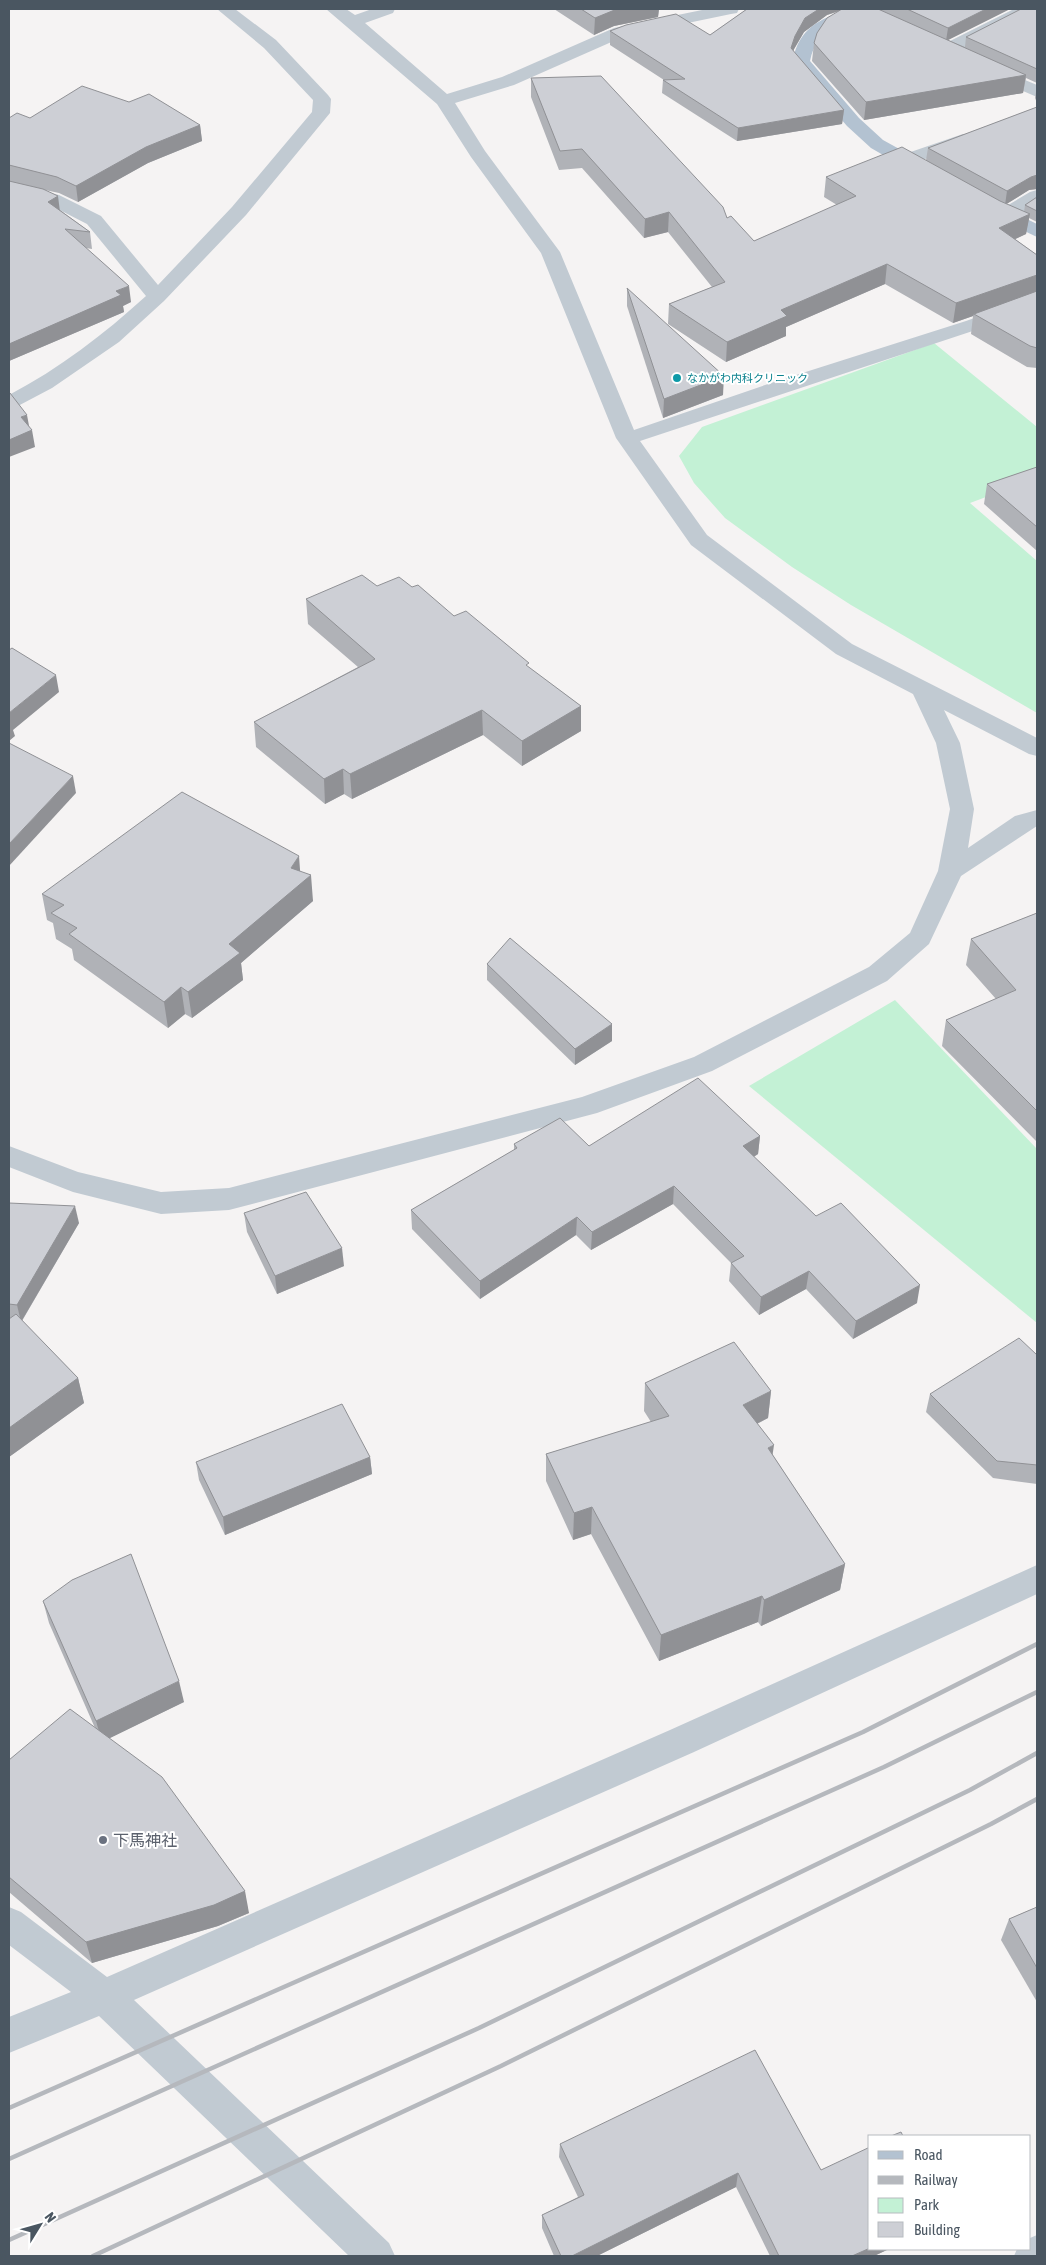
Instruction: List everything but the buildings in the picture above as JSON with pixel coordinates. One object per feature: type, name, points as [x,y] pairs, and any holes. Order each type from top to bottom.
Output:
[{"type":"main road","points":[[867,12],[832,21],[812,33],[802,47],[801,62],[853,122],[877,144],[939,179]]},
{"type":"main road","points":[[980,202],[1037,230]]},
{"type":"street","points":[[9,403],[45,384],[112,338],[157,297],[240,212],[321,113],[322,100],[312,87],[270,44],[225,9]]},
{"type":"street","points":[[334,9],[353,22],[444,101],[477,153],[550,252],[627,438],[699,540],[844,649],[1037,748]]},
{"type":"street","points":[[353,22],[387,9]]},
{"type":"street","points":[[444,101],[508,81],[620,32],[731,9]]},
{"type":"street","points":[[946,50],[1027,9]]},
{"type":"street","points":[[929,42],[962,57]]},
{"type":"street","points":[[979,65],[1037,92]]},
{"type":"street","points":[[906,160],[976,134]]},
{"type":"street","points":[[9,189],[52,199],[94,220],[157,297]]},
{"type":"street","points":[[1005,215],[1037,196]]},
{"type":"street","points":[[627,438],[658,431],[777,387],[985,323],[1037,301]]},
{"type":"street","points":[[9,1156],[73,1181],[161,1203],[229,1199],[588,1106],[703,1064],[878,974],[920,938],[951,872],[962,809],[948,743],[923,690]]},
{"type":"street","points":[[951,872],[1024,822],[1037,818]]},
{"type":"street","points":[[9,2035],[104,1996],[682,1742],[1037,1579]]},
{"type":"street","points":[[9,1924],[104,1996],[376,2256]]},
{"type":"street","points":[[1033,2256],[1037,2254]]},
{"type":"green space","points":[[934,343],[1037,427],[1037,478],[970,503],[1037,561],[1037,713],[851,605],[792,567],[725,518],[694,483],[679,456],[702,427]]},
{"type":"green space","points":[[895,1000],[1037,1149],[1037,1323],[749,1086]]},
{"type":"railway","points":[[9,2108],[863,1732],[1037,1644]]},
{"type":"railway","points":[[9,2159],[884,1767],[1037,1692]]},
{"type":"railway","points":[[9,2240],[479,2028],[970,1790],[1037,1753]]},
{"type":"railway","points":[[93,2256],[501,2066],[991,1824],[1037,1799]]},
{"type":"place","name":"なかがわ内科クリニック","points":[[677,378]]},
{"type":"place","name":"下馬神社","points":[[103,1840]]}]
